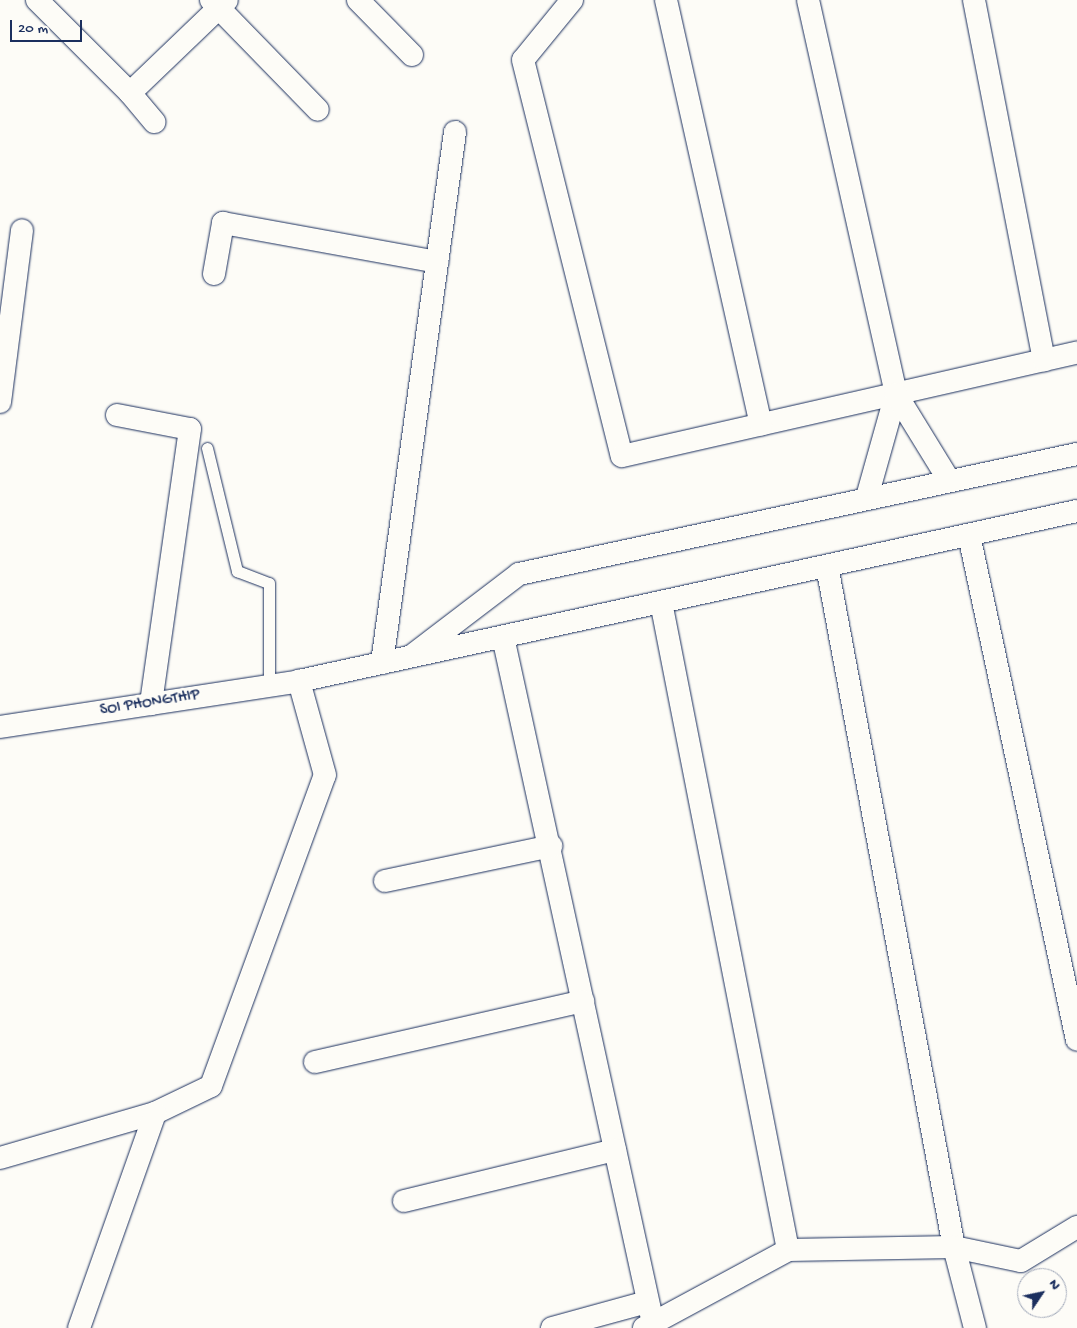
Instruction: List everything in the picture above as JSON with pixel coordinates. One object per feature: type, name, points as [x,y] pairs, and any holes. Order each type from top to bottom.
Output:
[{"type":"street","points":[[37,0],[130,93],[154,122]]},
{"type":"street","points":[[358,0],[412,56]]},
{"type":"street","points":[[572,0],[523,60],[622,456],[1077,353]]},
{"type":"street","points":[[666,0],[761,424]]},
{"type":"street","points":[[808,0],[896,394],[949,480]]},
{"type":"street","points":[[974,0],[1044,360]]},
{"type":"street","points":[[130,93],[219,3],[318,110]]},
{"type":"street","points":[[382,663],[455,132]]},
{"type":"street","points":[[214,274],[223,223],[437,262]]},
{"type":"street","points":[[0,402],[22,230]]},
{"type":"street","points":[[867,497],[896,394]]},
{"type":"street","points":[[117,415],[190,429],[151,704]]},
{"type":"street","points":[[410,657],[519,574],[867,497],[1077,454]]},
{"type":"street","name":"SOI PHONGTHIP","points":[[0,727],[299,681],[1077,511]]},
{"type":"street","points":[[970,535],[1077,1040]]},
{"type":"street","points":[[827,566],[954,1247],[975,1328]]},
{"type":"street","points":[[661,602],[788,1250]]},
{"type":"street","points":[[503,637],[551,846],[648,1318]]},
{"type":"street","points":[[0,1158],[155,1113],[211,1086],[325,774],[299,681]]},
{"type":"street","points":[[385,881],[551,846]]},
{"type":"street","points":[[315,1062],[583,1001]]},
{"type":"street","points":[[79,1328],[155,1113]]},
{"type":"street","points":[[404,1201],[615,1150]]},
{"type":"street","points":[[552,1328],[648,1318],[788,1250],[954,1247],[1021,1261],[1077,1227]]},
{"type":"lane","points":[[207,448],[237,570],[269,583],[269,686]]}]
